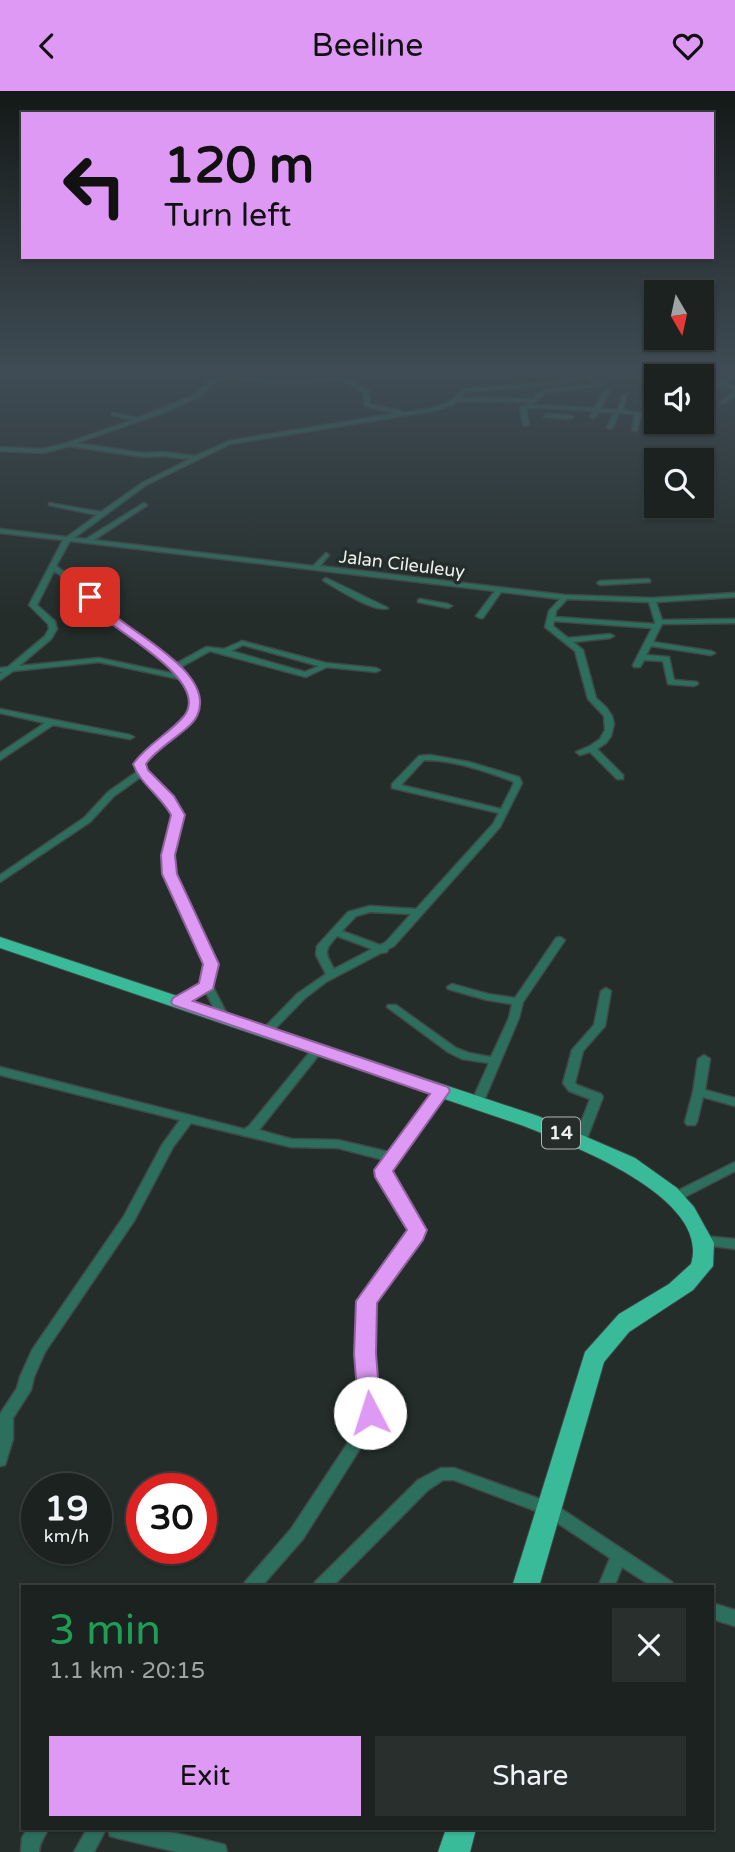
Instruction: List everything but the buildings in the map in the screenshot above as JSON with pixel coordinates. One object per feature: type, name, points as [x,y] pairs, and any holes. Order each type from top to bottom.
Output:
[{"type":"highway","name":"14","points":[[0,942],[477,1103],[580,1141],[645,1172],[675,1197],[703,1241]]},
{"type":"highway","points":[[527,1585],[593,1359],[610,1335],[683,1285],[700,1270],[704,1259],[703,1241]]},
{"type":"highway","points":[[454,1852],[460,1830]]},
{"type":"street","points":[[131,453],[198,458]]},
{"type":"street","points":[[0,678],[48,637],[53,629],[52,623],[33,605],[66,541],[144,484],[208,453]]},
{"type":"street","points":[[51,504],[102,515]]},
{"type":"street","points":[[86,542],[144,505]]},
{"type":"street","name":"Jalan Cileuleuy","points":[[0,531],[66,541],[314,568],[450,598],[499,590],[607,599],[619,612],[652,600],[732,595]]},
{"type":"street","points":[[314,568],[326,555]]},
{"type":"street","points":[[52,566],[72,577],[109,617],[176,667],[187,679],[195,702],[191,716],[148,752],[139,764],[142,772],[169,799],[178,815],[168,855],[170,874],[211,964],[207,985],[223,1016]]},
{"type":"street","points":[[338,572],[326,580],[384,608]]},
{"type":"street","points":[[607,599],[599,580],[648,581]]},
{"type":"street","points":[[480,616],[499,590]]},
{"type":"street","points":[[732,595],[735,606]]},
{"type":"street","points":[[565,597],[553,611],[550,629],[579,650],[582,671],[591,683],[592,699],[608,716],[607,739],[593,750],[580,752]]},
{"type":"street","points":[[420,600],[450,598]]},
{"type":"street","points":[[652,600],[658,624],[639,661],[666,659],[671,683],[694,684]]},
{"type":"street","points":[[551,619],[619,612],[658,624],[735,621]]},
{"type":"street","points":[[566,640],[610,636]]},
{"type":"street","points":[[222,651],[246,643],[326,665],[376,670]]},
{"type":"street","points":[[648,643],[712,653]]},
{"type":"street","points":[[176,667],[209,649],[308,675],[326,665]]},
{"type":"street","points":[[283,669],[299,658]]},
{"type":"street","points":[[0,670],[99,660],[141,670],[157,670],[187,679]]},
{"type":"street","points":[[0,711],[130,737]]},
{"type":"street","points":[[0,757],[51,722]]},
{"type":"street","points":[[593,750],[620,777]]},
{"type":"street","points":[[267,1031],[301,996],[331,973],[383,950],[488,836],[504,812],[517,781],[484,769],[424,757],[395,786],[504,812]]},
{"type":"street","points":[[0,879],[86,820],[111,794],[142,772]]},
{"type":"street","points":[[331,973],[320,950],[352,914],[361,910],[420,912]]},
{"type":"street","points":[[335,932],[383,950]]},
{"type":"street","points":[[477,1103],[518,1002],[560,940]]},
{"type":"street","points":[[179,1002],[207,985]]},
{"type":"street","points":[[452,987],[518,1002]]},
{"type":"street","points":[[580,1141],[597,1097],[573,1089],[569,1083],[578,1050],[599,1025],[606,991]]},
{"type":"street","points":[[392,1007],[452,1050],[466,1056],[495,1061]]},
{"type":"street","points":[[250,1132],[318,1049]]},
{"type":"street","points":[[691,1122],[704,1059]]},
{"type":"street","points":[[0,1071],[291,1143],[334,1143],[391,1157]]},
{"type":"street","points":[[253,1585],[297,1534],[366,1428],[370,1413],[365,1354],[366,1301],[416,1235],[417,1230],[384,1177],[383,1170],[442,1091]]},
{"type":"street","points":[[699,1092],[735,1102]]},
{"type":"street","points":[[0,1460],[6,1439],[6,1417],[24,1390],[26,1377],[39,1350],[129,1218],[169,1145],[188,1118]]},
{"type":"street","points":[[675,1197],[726,1168],[735,1166]]},
{"type":"street","points":[[703,1241],[735,1244]]},
{"type":"street","points":[[323,1585],[423,1485],[441,1474],[454,1474],[549,1509],[663,1585]]},
{"type":"street","points":[[607,1585],[619,1555]]},
{"type":"street","points":[[714,1612],[735,1618]]},
{"type":"street","points":[[30,1852],[31,1838],[38,1830]]},
{"type":"street","points":[[83,1852],[96,1830]]},
{"type":"street","points":[[121,1830],[218,1852]]},
{"type":"route","points":[[90,597],[109,617],[176,667],[192,688],[195,702],[191,716],[148,752],[139,764],[142,772],[169,799],[178,815],[168,855],[170,874],[211,964],[207,985],[179,1002],[442,1091],[383,1170],[384,1177],[417,1230],[416,1235],[366,1301],[365,1354],[370,1413]]}]
